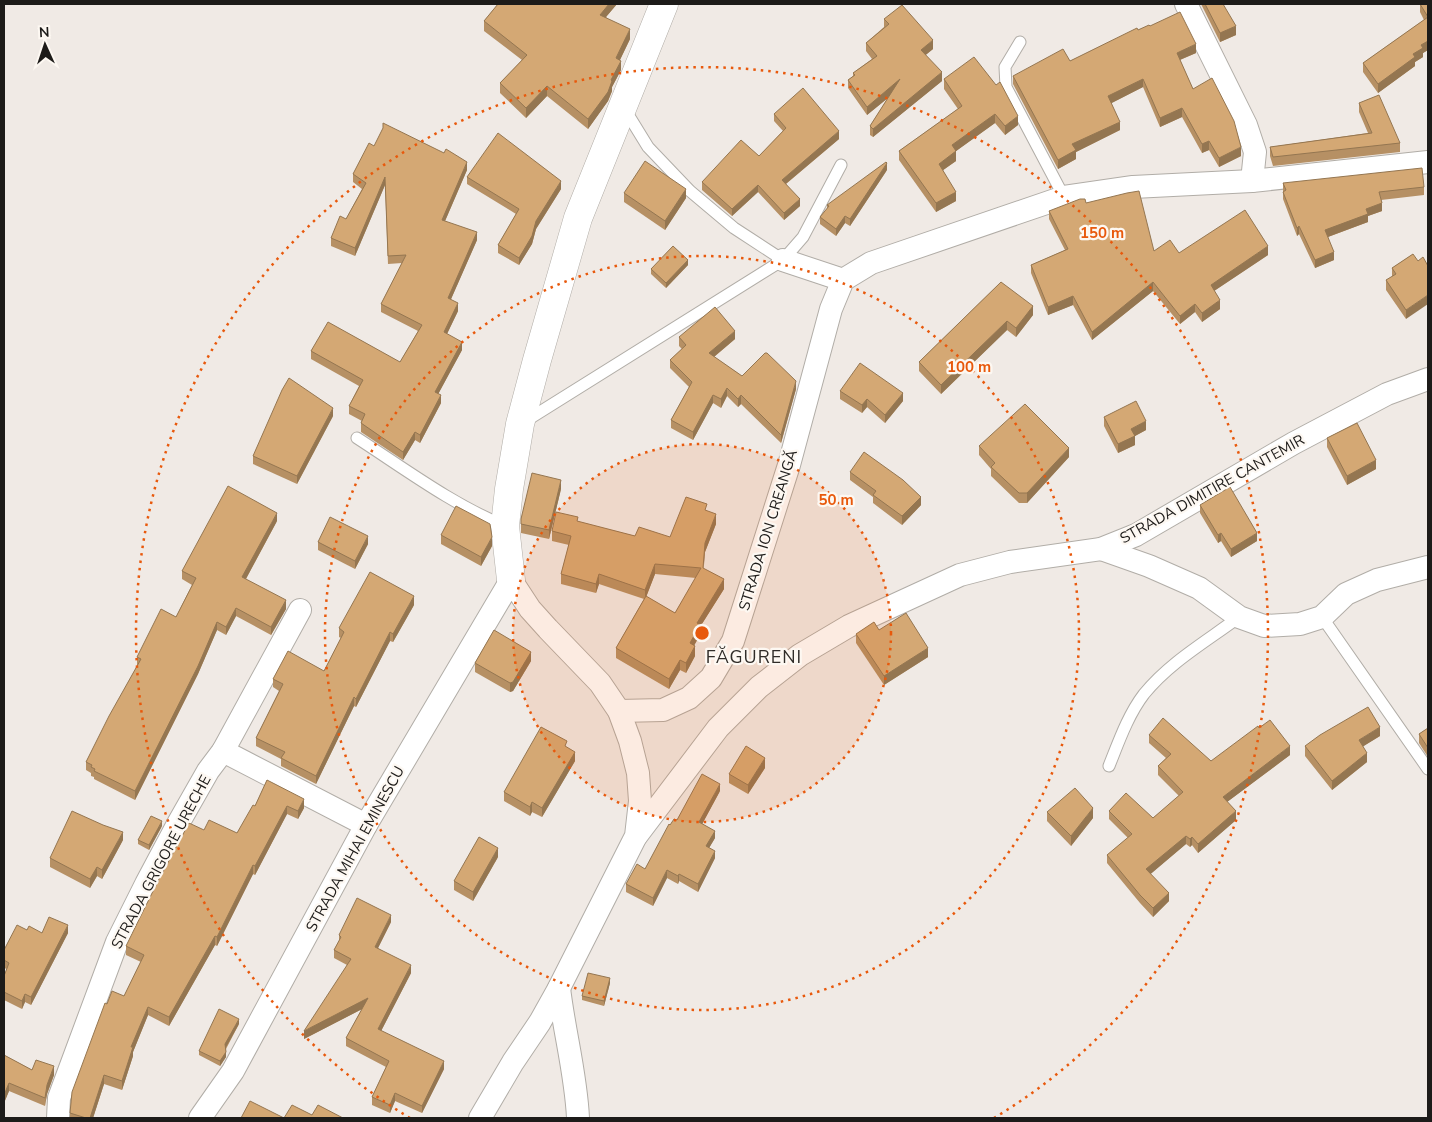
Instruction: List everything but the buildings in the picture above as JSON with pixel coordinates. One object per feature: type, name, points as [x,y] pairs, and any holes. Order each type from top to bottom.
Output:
[{"type":"street","points":[[480,1118],[560,988],[636,836],[640,801],[638,772],[619,712],[600,683],[530,609],[511,580],[506,526],[509,489],[520,424],[555,292],[578,218],[664,4]]},
{"type":"street","points":[[1186,4],[1246,125],[1255,152],[1252,181]]},
{"type":"street","points":[[783,260],[843,280],[871,263],[1064,197],[1133,187],[1252,181],[1428,162]]},
{"type":"street","name":"STRADA ION CREANGĂ","points":[[619,712],[663,710],[689,698],[711,678],[733,641],[789,465],[831,309],[843,280]]},
{"type":"street","name":"STRADA DIMITIRE CANTEMIR","points":[[636,836],[718,728],[759,687],[800,655],[849,626],[960,575],[1010,562],[1101,549],[1136,535],[1294,443],[1388,394],[1428,379]]},
{"type":"street","points":[[1101,549],[1149,566],[1199,588],[1239,617],[1264,626],[1300,624],[1322,617],[1346,594],[1377,580],[1428,568]]},
{"type":"street","name":"STRADA MIHAI EMINESCU","points":[[200,1118],[233,1071],[366,824],[511,580]]},
{"type":"street","name":"STRADA GRIGORE URECHE","points":[[58,1118],[59,1098],[117,942],[175,830],[208,771],[223,752],[300,610]]},
{"type":"street","points":[[223,752],[366,824]]},
{"type":"street","points":[[560,988],[563,1021],[578,1102],[578,1118]]},
{"type":"lane","points":[[1020,42],[1006,67],[1006,87],[1064,197]]},
{"type":"lane","points":[[624,107],[648,147],[690,190],[734,228],[783,260]]},
{"type":"lane","points":[[520,424],[783,260],[803,237],[841,165]]},
{"type":"lane","points":[[357,438],[460,503],[486,518],[506,526]]},
{"type":"lane","points":[[1109,766],[1125,725],[1144,694],[1176,662],[1239,617]]},
{"type":"lane","points":[[1322,617],[1428,769]]},
{"type":"district","name":"FĂGURENI","points":[[754,657]]}]
